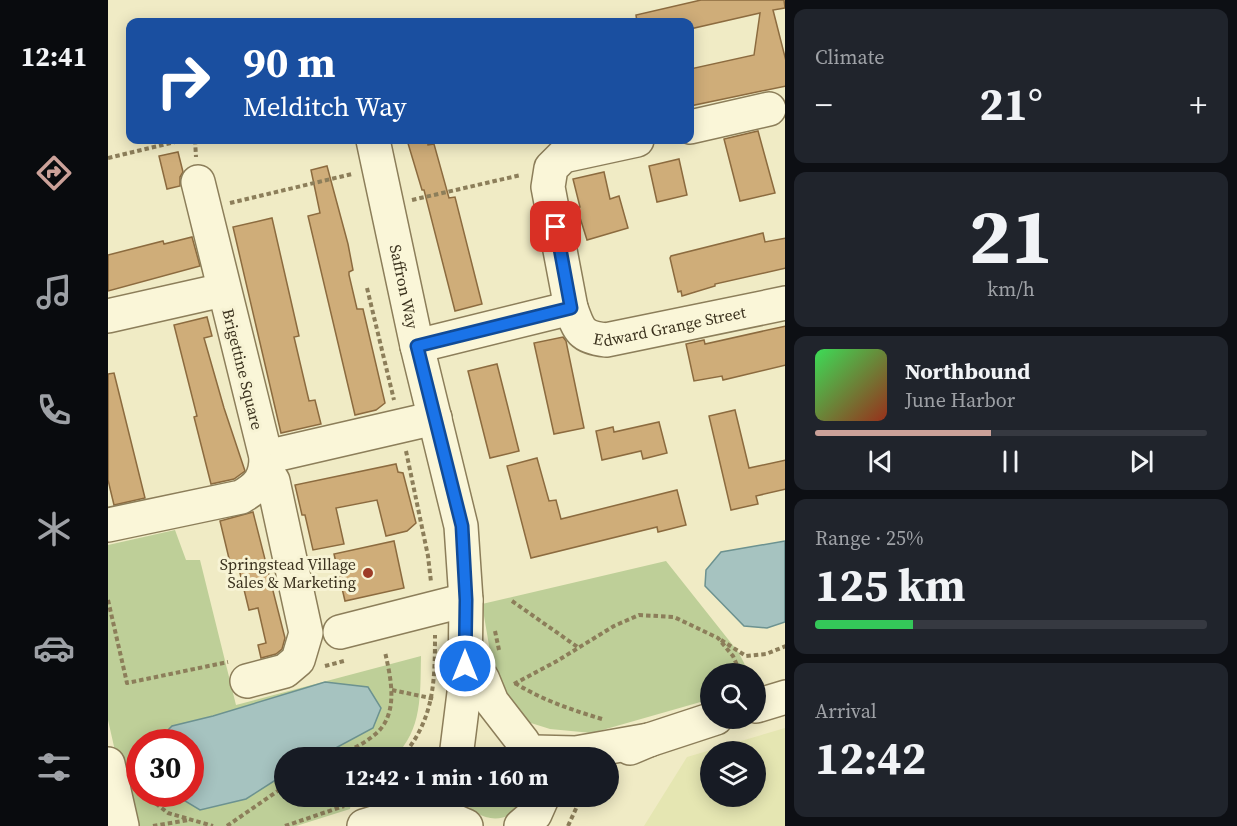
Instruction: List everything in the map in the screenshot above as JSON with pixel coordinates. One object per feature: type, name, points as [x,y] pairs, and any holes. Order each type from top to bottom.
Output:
[{"type":"street","points":[[694,126],[769,109]]},
{"type":"street","points":[[551,168],[563,156],[618,144]]},
{"type":"street","name":"Saffron Way","points":[[376,154],[417,346],[462,526],[466,600],[465,685],[454,747]]},
{"type":"street","name":"Edward Grange Street","points":[[551,168],[548,187],[571,308],[577,328],[589,338],[606,340],[785,303]]},
{"type":"street","points":[[201,196],[223,290]]},
{"type":"street","name":"Brigettine Square","points":[[109,310],[223,290],[266,464],[273,481],[306,633],[298,660],[285,671],[247,681]]},
{"type":"street","points":[[417,346],[571,308]]},
{"type":"street","points":[[108,525],[241,497],[256,488],[262,480],[266,464],[435,418]]},
{"type":"street","points":[[340,632],[466,600]]},
{"type":"street","points":[[464,647],[483,680],[492,702],[529,747]]},
{"type":"street","points":[[766,703],[785,697]]},
{"type":"street","points":[[619,754],[649,740],[700,723]]},
{"type":"street","points":[[461,747],[468,740],[489,734],[510,736],[526,747]]},
{"type":"street","points":[[610,747],[649,740]]},
{"type":"street","points":[[108,764],[122,826]]},
{"type":"street","points":[[364,817],[393,807]]},
{"type":"street","points":[[451,807],[466,826]]},
{"type":"street","points":[[364,817],[430,814],[466,826]]},
{"type":"path","points":[[108,158],[166,144]]},
{"type":"path","points":[[201,196],[376,154]]},
{"type":"path","points":[[388,206],[551,168]]},
{"type":"path","points":[[367,288],[410,465],[428,556],[434,608],[433,699],[421,730],[409,747]]},
{"type":"path","points":[[108,600],[128,683],[227,661],[230,670],[247,681]]},
{"type":"path","points":[[512,601],[579,648]]},
{"type":"path","points":[[604,719],[538,697],[515,683],[557,662],[614,626],[639,615],[674,617],[718,638],[746,656],[766,654],[785,646]]},
{"type":"path","points":[[718,638],[736,663]]},
{"type":"path","points":[[354,747],[375,735],[389,714],[392,690],[386,652]]},
{"type":"path","points":[[392,690],[433,699]]},
{"type":"path","points":[[226,826],[274,793]]},
{"type":"path","points":[[160,807],[168,813],[213,826]]},
{"type":"path","points":[[567,826],[576,807]]},
{"type":"path","points":[[285,826],[364,817]]},
{"type":"path","points":[[153,826],[189,820]]},
{"type":"green space","points":[[175,530],[186,560],[200,560],[236,705],[421,656],[418,710],[410,735],[402,747],[274,747],[274,807],[350,807],[296,826],[132,826],[128,807],[204,807],[204,729],[126,729],[126,800],[108,720],[108,545]]},
{"type":"green space","points":[[666,561],[739,653],[744,663],[700,663],[700,702],[592,733],[550,729],[515,718],[496,687],[482,604]]},
{"type":"green space","points":[[785,728],[785,826],[644,826],[687,757],[700,753],[700,807],[766,807],[766,741],[741,741]]},
{"type":"green space","points":[[469,807],[520,807],[504,817],[485,817]]},
{"type":"water","points":[[785,541],[785,622],[767,628],[744,626],[705,586],[706,570],[721,552]]},
{"type":"water","points":[[325,682],[368,687],[381,708],[373,728],[338,747],[274,747],[274,781],[246,799],[200,810],[195,807],[204,807],[204,729],[169,729],[172,726]]},
{"type":"building","points":[[701,0],[784,0],[785,8],[773,10],[785,57],[785,86],[694,105],[694,68],[754,55],[760,13],[694,28],[694,18],[636,18],[636,15]]},
{"type":"building","points":[[758,131],[775,193],[740,201],[724,139]]},
{"type":"building","points":[[408,144],[434,144],[449,198],[455,197],[482,304],[455,311],[424,190],[422,190]]},
{"type":"building","points":[[178,152],[183,172],[180,177],[180,186],[167,189],[159,156]]},
{"type":"building","points":[[679,159],[687,195],[657,202],[649,166]]},
{"type":"building","points":[[327,166],[348,244],[353,270],[349,272],[349,275],[357,309],[363,309],[385,403],[376,410],[355,415],[308,216],[320,213],[311,170]]},
{"type":"building","points":[[604,172],[610,199],[619,196],[628,228],[587,240],[577,208],[580,207],[573,179]]},
{"type":"building","points":[[272,218],[299,336],[294,337],[309,401],[315,400],[321,424],[281,433],[233,227]]},
{"type":"building","points":[[763,233],[765,242],[785,238],[785,268],[715,284],[715,286],[682,296],[681,291],[678,292],[671,256]]},
{"type":"building","points":[[192,237],[200,266],[108,291],[108,255],[163,241],[164,244]]},
{"type":"building","points":[[207,317],[212,336],[204,338],[245,471],[234,479],[211,484],[174,325]]},
{"type":"building","points":[[785,326],[785,365],[723,380],[722,376],[694,381],[686,344],[704,340],[705,344]]},
{"type":"building","points":[[563,337],[566,341],[584,428],[554,434],[534,343]]},
{"type":"building","points":[[497,364],[519,451],[490,458],[468,371]]},
{"type":"building","points":[[114,373],[145,498],[114,505],[108,480],[108,374]]},
{"type":"building","points":[[735,410],[749,468],[785,460],[785,489],[756,496],[758,504],[731,510],[709,416]]},
{"type":"building","points":[[659,422],[667,453],[643,459],[641,451],[602,460],[596,431],[613,427],[614,432]]},
{"type":"building","points":[[537,458],[549,501],[556,500],[561,519],[677,490],[686,525],[658,532],[657,527],[531,558],[507,466]]},
{"type":"building","points":[[396,464],[398,472],[403,473],[416,523],[407,531],[386,536],[377,500],[336,508],[344,544],[313,550],[295,485]]},
{"type":"building","points":[[253,512],[285,638],[282,649],[276,654],[261,658],[258,645],[266,643],[258,608],[249,610],[239,569],[232,571],[220,521]]},
{"type":"building","points":[[394,541],[404,588],[345,601],[334,554]]},
{"type":"place","name":"Springstead Village Sales & Marketing","points":[[368,573]]},
{"type":"route","points":[[465,666],[466,600],[462,526],[417,346],[571,308],[556,227]]}]
